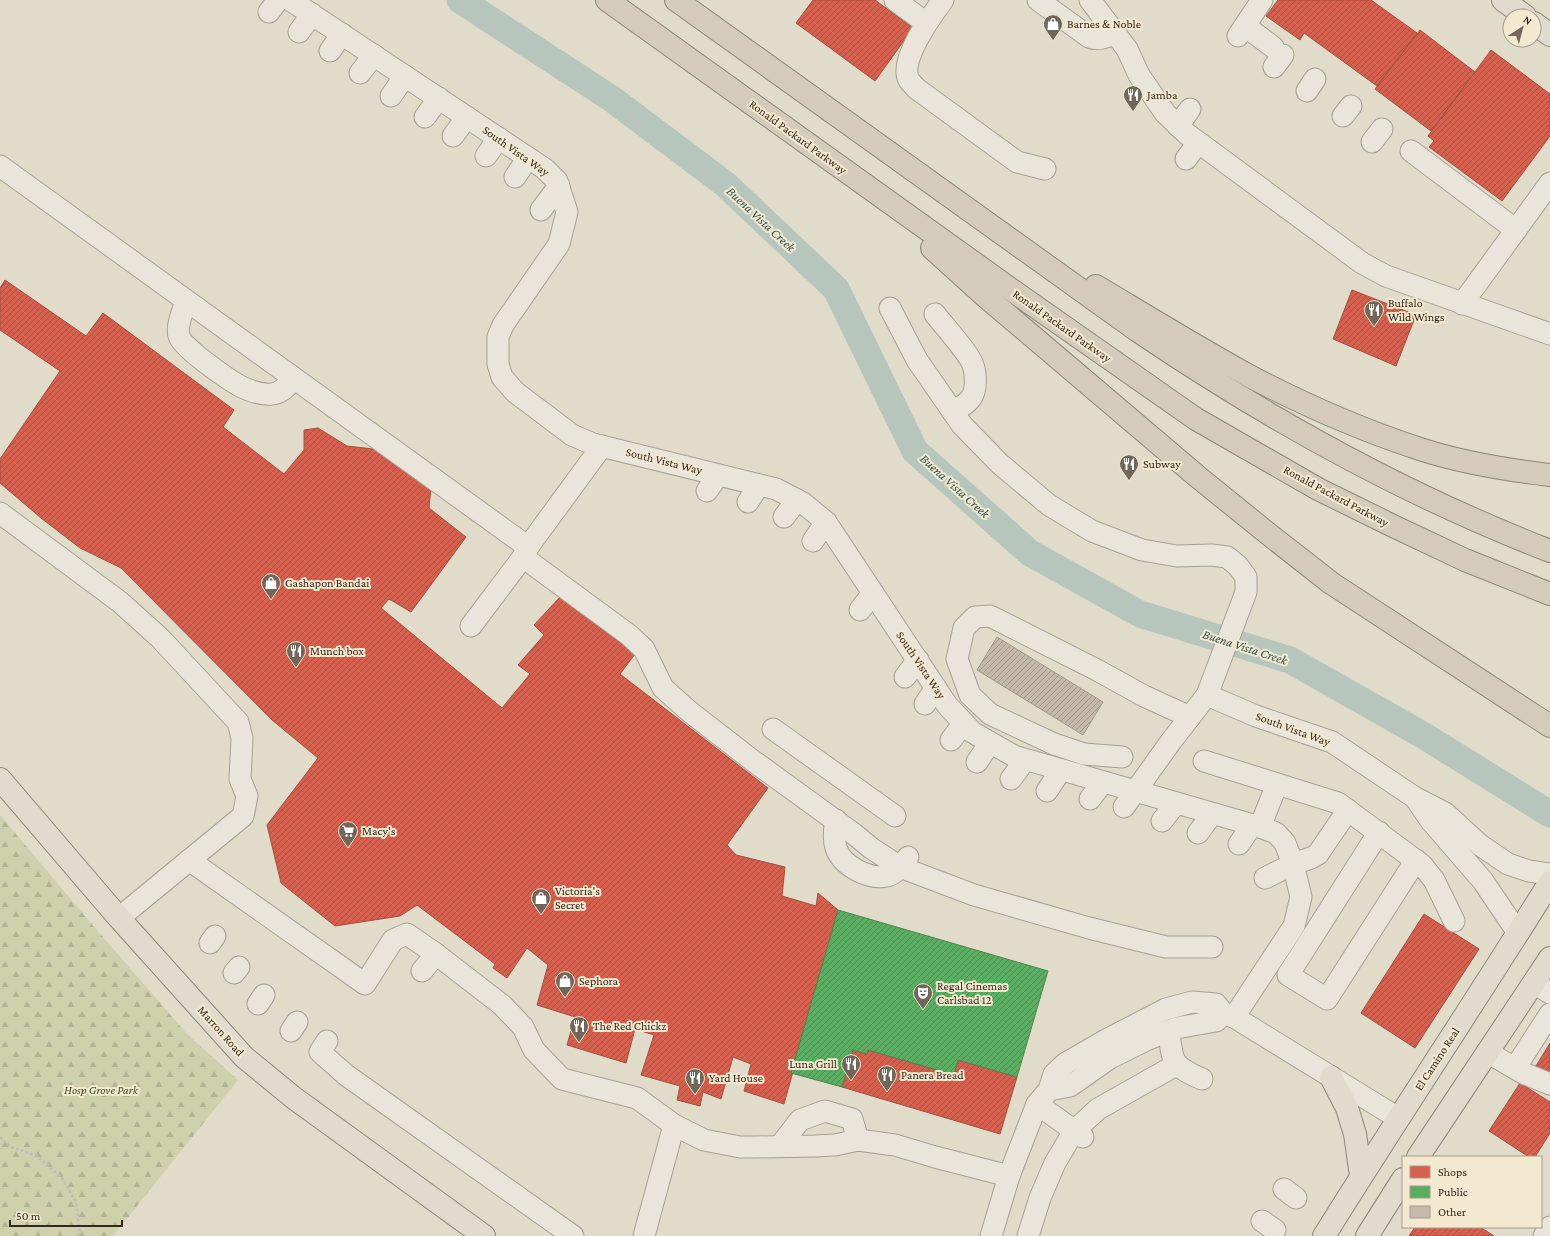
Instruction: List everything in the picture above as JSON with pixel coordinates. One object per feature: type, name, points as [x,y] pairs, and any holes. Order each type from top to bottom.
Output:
[{"type":"highway","name":"Ronald Packard Parkway","points":[[607,0],[1016,294],[1208,426],[1318,489],[1391,525],[1465,560],[1550,594]]},
{"type":"highway","points":[[676,0],[1138,331],[1202,374],[1261,411],[1324,447],[1417,494],[1550,551]]},
{"type":"highway","points":[[850,175],[985,296],[1266,532],[1331,583],[1550,726]]},
{"type":"highway","points":[[976,215],[1252,378],[1317,409],[1384,437],[1424,450],[1505,469],[1550,475]]},
{"type":"main road","points":[[1503,0],[1514,8]]},
{"type":"main road","name":"Marron Road","points":[[0,779],[119,918],[244,1057],[294,1098],[484,1236]]},
{"type":"main road","name":"El Camino Real","points":[[1324,1236],[1550,882]]},
{"type":"main road","points":[[1419,1156],[1487,1052],[1542,988],[1550,958]]},
{"type":"main road","points":[[1331,1076],[1347,1108],[1355,1134],[1362,1176]]},
{"type":"main road","points":[[1367,1236],[1402,1182]]},
{"type":"street","name":"South Vista Way","points":[[290,0],[546,169],[557,181],[567,212],[559,244],[503,325],[498,337],[498,364],[502,377],[515,392],[572,435],[593,444],[602,446],[636,462],[712,483],[759,485],[776,489],[803,503],[826,522],[843,563],[873,593],[888,630],[927,682],[968,728],[990,743],[1014,756],[1103,782],[1130,799],[1176,803],[1256,826],[1276,834],[1285,843],[1293,864],[1301,897],[1294,926],[1229,1015]]},
{"type":"street","points":[[895,0],[926,23]]},
{"type":"street","points":[[944,0],[926,23],[907,61],[908,79],[917,89],[1017,162],[1045,169]]},
{"type":"street","points":[[1038,0],[1089,37],[1094,39],[1102,39],[1115,34]]},
{"type":"street","points":[[1090,0],[1126,49],[1139,75],[1165,113],[1184,118],[1205,148],[1250,170],[1348,242],[1362,263],[1383,265],[1420,281],[1462,304],[1550,334]]},
{"type":"street","points":[[1262,0],[1242,31],[1277,56]]},
{"type":"street","points":[[299,32],[312,14]]},
{"type":"street","points":[[330,51],[342,34]]},
{"type":"street","points":[[360,73],[374,55]]},
{"type":"street","points":[[391,96],[405,76]]},
{"type":"street","points":[[425,117],[439,98]]},
{"type":"street","points":[[453,136],[467,117]]},
{"type":"street","points":[[486,156],[499,138]]},
{"type":"street","points":[[1412,156],[1443,183],[1476,207],[1516,230]]},
{"type":"street","points":[[515,177],[528,158]]},
{"type":"street","points":[[13,171],[76,214],[163,277],[191,300],[258,345],[290,371],[348,410],[500,520],[525,552],[562,575],[619,619],[629,635],[648,644],[667,680],[695,707],[836,820],[875,842],[904,862],[977,890],[1169,942],[1212,947]]},
{"type":"street","points":[[1462,304],[1550,183]]},
{"type":"street","points":[[541,210],[559,186]]},
{"type":"street","points":[[191,300],[178,328],[181,342],[190,351],[240,386],[258,394],[274,394],[282,391],[290,371]]},
{"type":"street","points":[[890,308],[917,360],[962,425],[1000,464],[1049,505],[1092,531],[1142,550],[1177,556],[1212,555],[1227,557],[1238,566],[1246,577],[1246,592],[1207,695],[1130,799]]},
{"type":"street","points":[[935,314],[967,355],[974,371],[975,388],[971,398],[953,412]]},
{"type":"street","points":[[471,626],[602,446]]},
{"type":"street","points":[[748,502],[759,485]]},
{"type":"street","points":[[784,518],[797,500]]},
{"type":"street","points":[[0,513],[120,602],[160,638],[238,722],[242,738],[240,779],[247,796],[242,816],[119,918]]},
{"type":"street","points":[[813,541],[826,522]]},
{"type":"street","points":[[860,610],[873,593]]},
{"type":"street","points":[[1122,757],[1084,754],[1054,744],[990,714],[970,695],[957,660],[964,628],[975,617],[990,616],[1097,670],[1144,696],[1190,717]]},
{"type":"street","points":[[905,677],[927,682],[961,669]]},
{"type":"street","name":"South Vista Way","points":[[1207,695],[1256,716],[1332,742],[1414,797],[1444,813],[1480,845],[1508,864],[1529,871],[1550,874]]},
{"type":"street","points":[[951,740],[990,714]]},
{"type":"street","points":[[773,729],[804,745],[836,767],[864,788],[895,816]]},
{"type":"street","points":[[977,762],[990,743]]},
{"type":"street","points":[[1047,791],[1069,772],[1084,754]]},
{"type":"street","points":[[1011,779],[1026,760]]},
{"type":"street","points":[[1204,761],[1338,803],[1422,864],[1434,880],[1454,920]]},
{"type":"street","points":[[1090,799],[1103,782]]},
{"type":"street","points":[[1239,844],[1256,826],[1277,784]]},
{"type":"street","name":"South Vista Way","points":[[1414,797],[1431,821],[1483,881],[1518,933]]},
{"type":"street","points":[[1162,821],[1176,803]]},
{"type":"street","points":[[1265,878],[1293,864],[1318,854],[1348,810]]},
{"type":"street","points":[[1198,833],[1212,814]]},
{"type":"street","points":[[836,820],[833,838],[836,850],[845,862],[860,872],[875,876],[888,876],[904,862]]},
{"type":"street","points":[[1379,832],[1288,975],[1326,999],[1416,860]]},
{"type":"street","points":[[189,860],[208,882],[238,901],[360,990],[393,940],[407,934],[436,954],[461,983],[502,1005],[523,1027],[534,1050],[562,1079],[637,1098],[674,1125],[704,1140],[740,1146],[835,1145],[858,1140],[896,1145],[935,1157],[1009,1176]]},
{"type":"street","points":[[422,971],[436,954]]},
{"type":"street","points":[[991,1236],[1009,1176],[1054,1074],[1066,1063],[1106,1040],[1166,1009],[1192,1002],[1216,1004],[1229,1015],[1398,1118]]},
{"type":"street","points":[[1515,1068],[1550,1014]]},
{"type":"street","points":[[1043,1097],[1070,1086],[1110,1058],[1146,1040],[1176,1028],[1216,1021],[1229,1015]]},
{"type":"street","points":[[1169,1031],[1171,1055],[1176,1065],[1188,1073],[1202,1079]]},
{"type":"street","points":[[324,1046],[351,1068],[467,1151],[566,1226]]},
{"type":"street","points":[[1487,1052],[1523,1073],[1550,1084]]},
{"type":"street","points":[[1029,1236],[1046,1202],[1060,1166],[1078,1134],[1098,1109],[1112,1110],[1150,1090],[1176,1065]]},
{"type":"street","points":[[1043,1097],[1078,1134]]},
{"type":"street","points":[[780,1146],[800,1120],[825,1111],[852,1119],[858,1140]]},
{"type":"street","points":[[644,1236],[674,1125]]},
{"type":"street","points":[[1544,1236],[1550,1227]]},
{"type":"path","points":[[0,1137],[11,1147],[37,1156],[62,1178],[76,1202],[80,1232],[78,1236]]},
{"type":"green space","name":"Hosp Grove Park","points":[[0,815],[187,1034],[238,1080],[113,1236],[0,1236]]},
{"type":"building: Shops","points":[[813,0],[875,0],[913,28],[875,81],[796,23]]},
{"type":"building: Shops","points":[[1278,0],[1371,0],[1417,33],[1377,86],[1304,33],[1300,40],[1266,16]]},
{"type":"building: Shops","points":[[1420,30],[1475,72],[1431,131],[1375,89]]},
{"type":"building: Shops","points":[[1491,50],[1550,94],[1550,136],[1502,201],[1429,147],[1434,141],[1428,136]]},
{"type":"building: Shops","points":[[5,280],[86,336],[103,313],[234,410],[223,427],[284,474],[304,450],[304,430],[318,428],[347,446],[382,450],[431,487],[429,508],[466,537],[411,612],[389,599],[381,608],[502,708],[530,674],[518,665],[544,635],[534,625],[560,597],[635,654],[620,674],[768,788],[727,845],[736,855],[785,867],[782,896],[816,906],[818,893],[838,910],[784,1104],[744,1091],[751,1064],[733,1057],[721,1099],[703,1092],[700,1106],[677,1100],[680,1086],[641,1075],[654,1035],[635,1029],[626,1063],[567,1045],[575,1017],[537,1005],[548,965],[527,948],[507,978],[493,968],[495,964],[417,905],[400,916],[335,926],[281,883],[267,825],[318,758],[272,720],[121,568],[80,548],[41,518],[0,483],[0,459],[60,371],[0,330],[0,288]]},
{"type":"building: Shops","name":"Buffalo Wild Wings","points":[[1352,290],[1416,315],[1396,366],[1333,339]]},
{"type":"building: Shops","points":[[1424,914],[1479,949],[1415,1048],[1361,1013]]},
{"type":"building: Shops","points":[[1550,1043],[1550,1075],[1536,1066]]},
{"type":"building: Shops","points":[[853,1050],[867,1054],[868,1050],[954,1075],[958,1060],[1017,1077],[1000,1134],[842,1087]]},
{"type":"building: Shops","points":[[1520,1083],[1550,1102],[1550,1133],[1536,1156],[1527,1156],[1489,1131]]},
{"type":"building: Shops","points":[[1414,1228],[1482,1228],[1494,1236],[1409,1236]]},
{"type":"building: Public","name":"Regal Cinemas Carlsbad 12","points":[[838,910],[1048,971],[1017,1077],[958,1060],[954,1075],[868,1050],[867,1054],[853,1050],[842,1087],[791,1073]]},
{"type":"building: Other","points":[[997,637],[1103,702],[1083,735],[977,670]]},
{"type":"waterway","name":"Buena Vista Creek","points":[[460,0],[612,99],[725,184],[836,289],[915,451],[1030,553],[1140,614],[1290,660],[1421,734],[1550,814]]},
{"type":"place","name":"Barnes & Noble","points":[[1053,41]]},
{"type":"place","name":"Jamba","points":[[1133,112]]},
{"type":"place","name":"Buffalo Wild Wings","points":[[1374,327]]},
{"type":"place","name":"Subway","points":[[1129,481]]},
{"type":"place","name":"Gashapon Bandai","points":[[271,600]]},
{"type":"place","name":"Munch box","points":[[296,668]]},
{"type":"place","name":"Macy's","points":[[348,848]]},
{"type":"place","name":"Victoria's Secret","points":[[541,915]]},
{"type":"place","name":"Sephora","points":[[565,998]]},
{"type":"place","name":"Regal Cinemas Carlsbad 12","points":[[923,1010]]},
{"type":"place","name":"The Red Chickz","points":[[579,1043]]},
{"type":"place","name":"Luna Grill","points":[[851,1081]]},
{"type":"place","name":"Panera Bread","points":[[887,1092]]},
{"type":"place","name":"Yard House","points":[[695,1095]]}]
